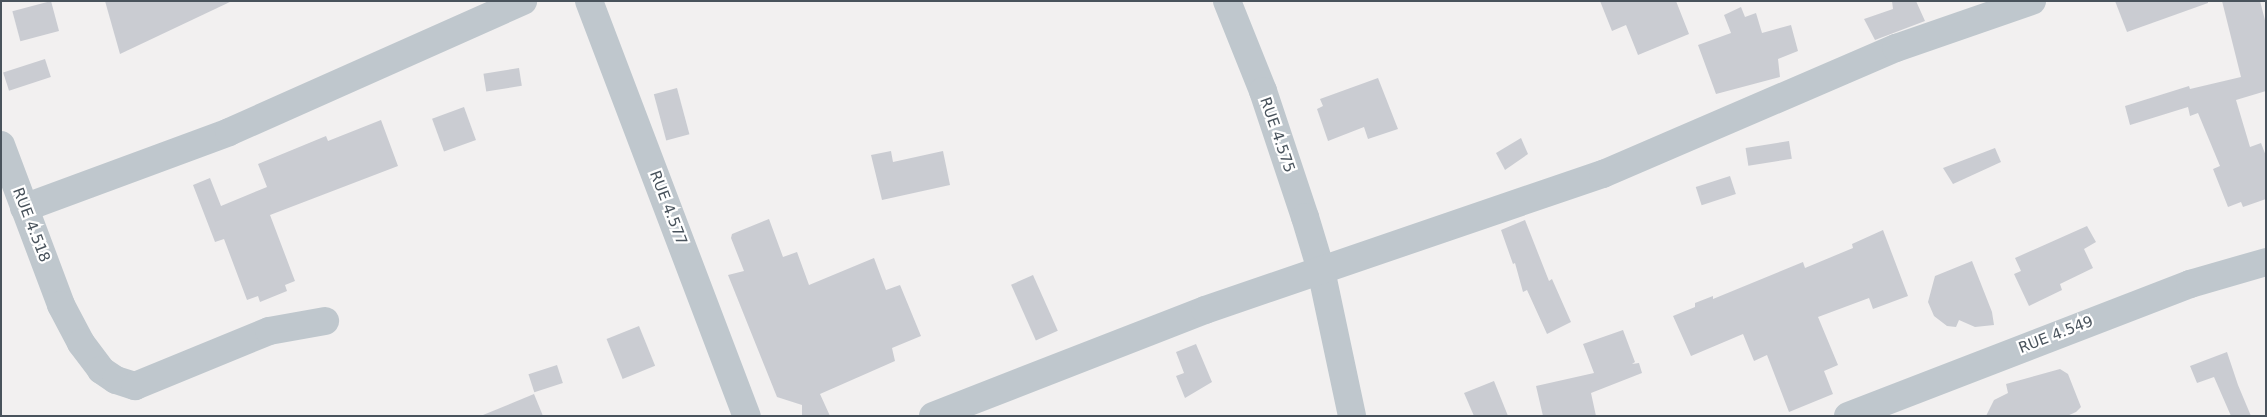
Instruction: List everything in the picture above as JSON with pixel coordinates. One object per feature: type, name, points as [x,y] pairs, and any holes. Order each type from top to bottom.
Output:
[{"type":"street","points":[[24,208],[229,132],[523,1]]},
{"type":"street","name":"RUE 4.577","points":[[589,1],[747,416]]},
{"type":"street","name":"RUE 4.575","points":[[1227,1],[1263,91],[1321,270],[1352,416]]},
{"type":"street","points":[[933,416],[1205,310],[1604,174],[1896,48],[2032,1]]},
{"type":"street","name":"RUE 4.518","points":[[1,145],[61,305],[81,343],[100,370],[116,380],[135,386],[269,331],[325,321]]},
{"type":"street","name":"RUE 4.549","points":[[1848,416],[2190,284],[2266,262]]},
{"type":"building","points":[[51,1],[59,31],[20,41],[12,11]]},
{"type":"building","points":[[105,1],[232,1],[120,54]]},
{"type":"building","points":[[1600,1],[1676,1],[1689,34],[1638,55],[1626,25],[1612,31]]},
{"type":"building","points":[[1892,1],[1916,1],[1925,21],[1875,40],[1864,19],[1893,9]]},
{"type":"building","points":[[2115,1],[2208,1],[2208,3],[2127,32]]},
{"type":"building","points":[[2222,1],[2260,1],[2266,24],[2266,91],[2236,100],[2250,147],[2261,143],[2266,156],[2266,199],[2243,207],[2241,202],[2228,207],[2213,169],[2220,166],[2198,113],[2190,116],[2188,107],[2130,125],[2125,106],[2189,86],[2190,89],[2241,77]]},
{"type":"building","points":[[1741,7],[1745,17],[1756,13],[1762,33],[1791,25],[1798,51],[1778,59],[1780,77],[1716,94],[1698,45],[1731,33],[1724,15]]},
{"type":"building","points":[[45,59],[51,77],[9,91],[3,73]]},
{"type":"building","points":[[519,68],[522,86],[486,91],[483,74]]},
{"type":"building","points":[[1378,78],[1398,129],[1368,139],[1364,127],[1328,141],[1317,109],[1323,106],[1320,99]]},
{"type":"building","points":[[677,88],[689,134],[666,141],[654,94]]},
{"type":"building","points":[[464,107],[476,140],[444,152],[432,119]]},
{"type":"building","points":[[381,120],[398,166],[270,215],[295,281],[285,285],[287,291],[260,302],[258,296],[247,300],[224,239],[215,242],[193,185],[210,178],[221,206],[267,187],[258,164],[326,136],[328,141]]},
{"type":"building","points":[[1521,138],[1528,154],[1505,170],[1496,153]]},
{"type":"building","points":[[1789,141],[1792,159],[1748,166],[1746,148]]},
{"type":"building","points":[[1995,148],[2001,162],[1953,184],[1943,168]]},
{"type":"building","points":[[891,151],[893,162],[943,151],[950,185],[882,200],[871,155]]},
{"type":"building","points":[[1730,176],[1736,194],[1702,205],[1696,187]]},
{"type":"building","points":[[769,219],[783,257],[797,252],[809,285],[874,258],[886,290],[900,285],[921,336],[892,348],[895,361],[820,394],[830,416],[802,416],[802,405],[777,397],[728,275],[744,271],[731,238],[732,234]]},
{"type":"building","points":[[1525,220],[1549,281],[1552,279],[1571,322],[1547,334],[1527,290],[1523,292],[1515,263],[1513,264],[1501,230]]},
{"type":"building","points":[[2087,226],[2096,242],[2084,249],[2093,268],[2060,284],[2062,290],[2029,306],[2014,274],[2021,271],[2015,258]]},
{"type":"building","points":[[1883,230],[1908,296],[1873,309],[1869,298],[1818,317],[1838,365],[1824,371],[1833,394],[1789,412],[1767,355],[1754,361],[1743,334],[1691,356],[1673,316],[1695,307],[1695,303],[1713,296],[1713,299],[1803,262],[1805,268],[1853,248],[1852,244]]},
{"type":"building","points":[[1972,261],[1992,312],[1994,325],[1975,327],[1959,320],[1956,327],[1947,326],[1934,316],[1928,302],[1935,276]]},
{"type":"building","points":[[1033,275],[1058,331],[1036,340],[1011,285]]},
{"type":"building","points":[[639,326],[655,366],[623,379],[607,339]]},
{"type":"building","points":[[1623,330],[1635,362],[1632,364],[1639,363],[1642,373],[1591,393],[1596,416],[1543,416],[1536,386],[1594,373],[1583,344]]},
{"type":"building","points":[[1196,344],[1212,382],[1185,398],[1176,376],[1184,373],[1176,352]]},
{"type":"building","points":[[2227,352],[2251,416],[2231,416],[2214,377],[2197,383],[2190,366]]},
{"type":"building","points":[[557,365],[563,383],[534,392],[528,374]]},
{"type":"building","points":[[2060,369],[2068,374],[2081,407],[2076,412],[2067,416],[1986,416],[1994,400],[2008,393],[2006,384]]},
{"type":"building","points":[[1494,381],[1508,416],[1474,416],[1464,393]]},
{"type":"building","points":[[534,394],[543,416],[483,416],[483,415]]}]
